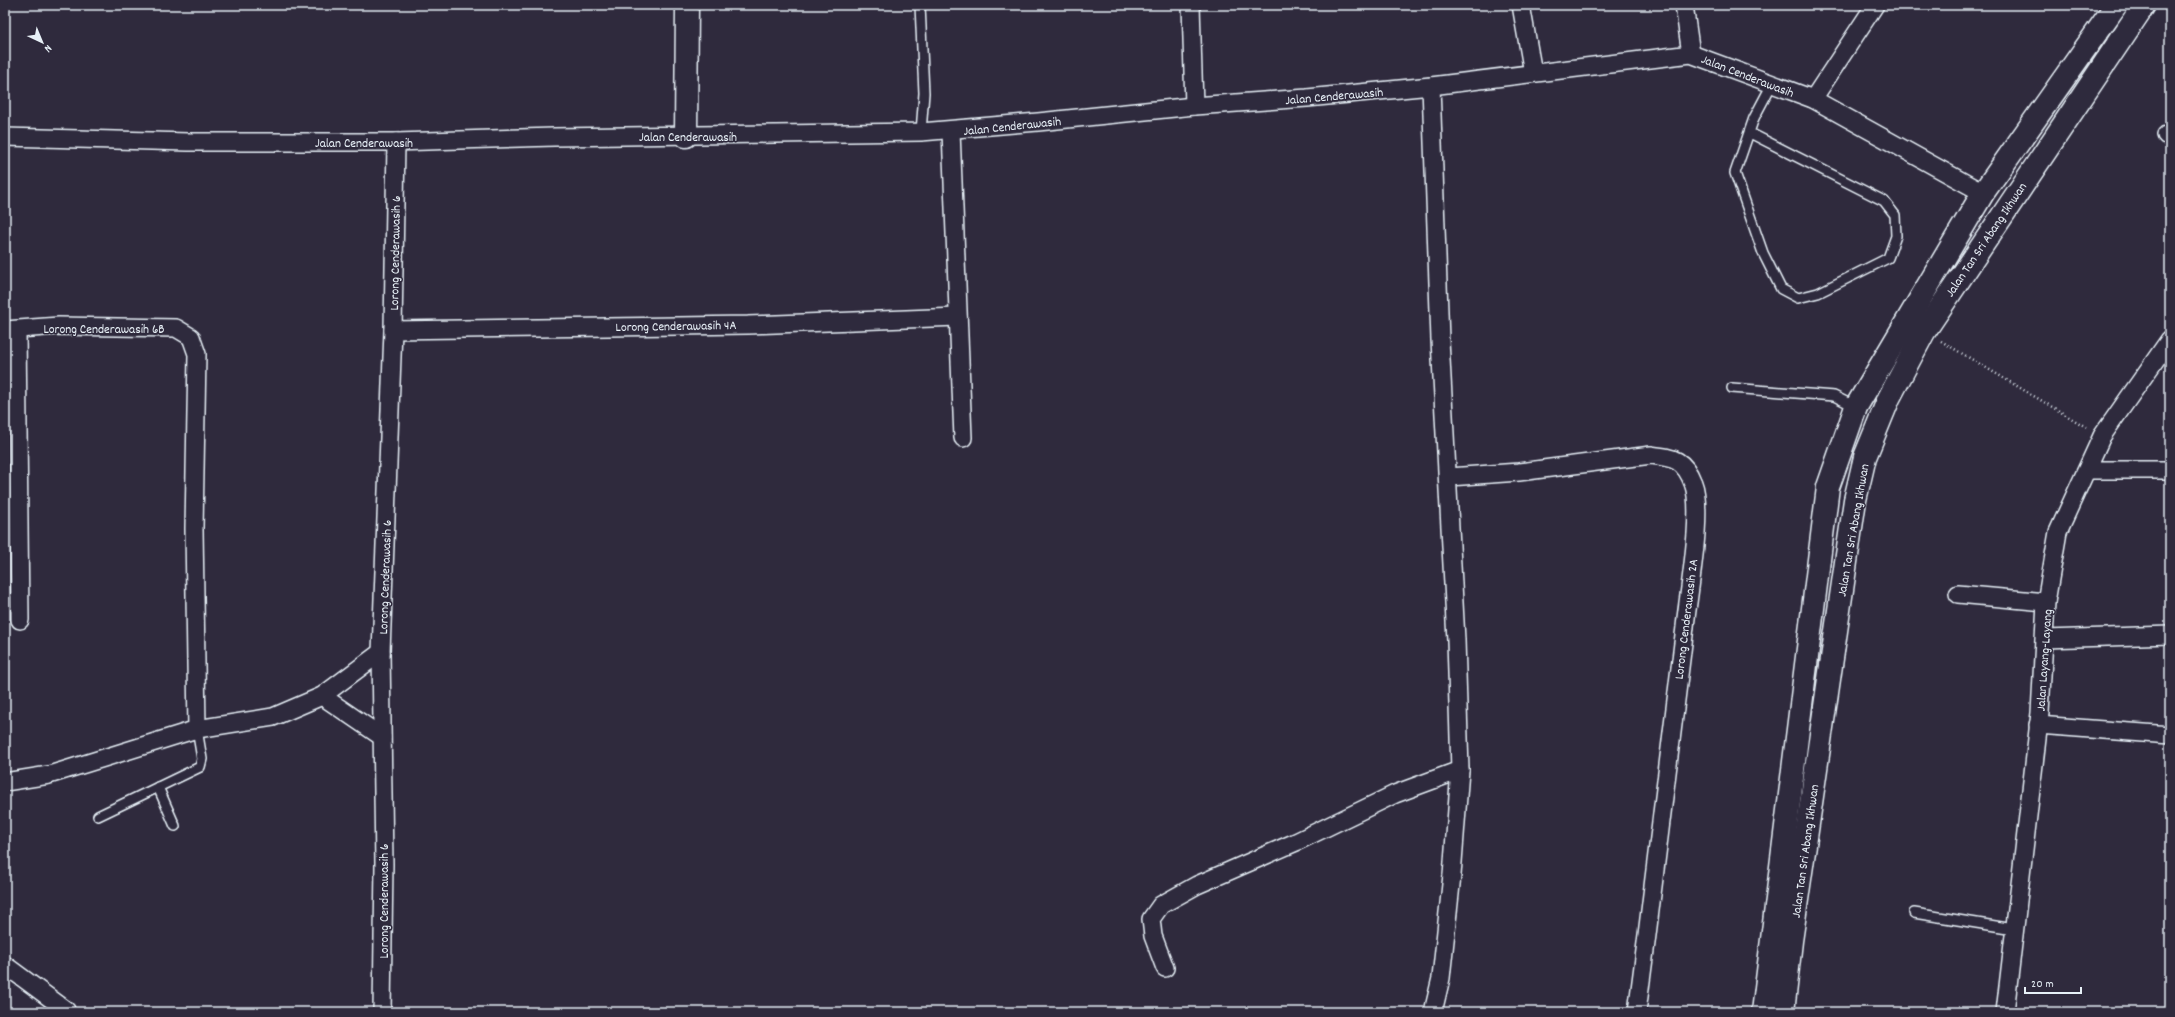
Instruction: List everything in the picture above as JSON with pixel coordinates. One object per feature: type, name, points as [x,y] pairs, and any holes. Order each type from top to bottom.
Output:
[{"type":"street","points":[[686,5],[686,136]]},
{"type":"street","points":[[1191,5],[1194,106]]},
{"type":"street","points":[[1521,5],[1533,73]]},
{"type":"street","points":[[1684,5],[1691,54]]},
{"type":"street","points":[[1813,99],[1875,5]]},
{"type":"street","name":"Jalan Tan Sri Abang Ikhwan","points":[[1763,1012],[1828,487],[1856,406],[1983,193],[2116,5]]},
{"type":"street","name":"Jalan Tan Sri Abang Ikhwan","points":[[1783,1012],[1792,933],[1855,500],[1865,457],[1888,398],[1924,332],[2144,5]]},
{"type":"street","name":"Jalan Cenderawasih","points":[[5,137],[188,142],[396,142],[554,137],[951,131],[1194,106],[1307,98],[1431,86],[1691,54],[1813,99],[1983,193]]},
{"type":"street","points":[[1431,86],[1440,340],[1449,477],[1460,770],[1441,978],[1433,1012]]},
{"type":"street","points":[[951,131],[963,438]]},
{"type":"street","name":"Lorong Cenderawasih 6","points":[[382,1012],[384,864],[381,652],[394,330],[396,142]]},
{"type":"street","name":"Lorong Cenderawasih 4A","points":[[394,330],[748,325],[958,317]]},
{"type":"street","name":"Lorong Cenderawasih 6B","points":[[11,330],[59,326],[176,328],[191,337],[197,354],[194,529],[197,729]]},
{"type":"street","points":[[11,330],[20,620]]},
{"type":"street","name":"Jalan Layang-Layang","points":[[2005,1012],[2038,725],[2046,639],[2046,602],[2058,532],[2088,470],[2102,436],[2170,338]]},
{"type":"street","name":"Lorong Cenderawasih 2A","points":[[1449,477],[1519,472],[1651,455],[1673,458],[1683,465],[1694,483],[1697,506],[1693,556],[1660,837],[1637,1012]]},
{"type":"street","points":[[2088,470],[2170,470]]},
{"type":"street","points":[[1958,594],[2046,602]]},
{"type":"street","points":[[2046,639],[2170,635]]},
{"type":"street","points":[[5,782],[49,774],[197,729],[273,717],[322,696],[381,652]]},
{"type":"street","points":[[322,696],[382,737]]},
{"type":"street","points":[[2038,725],[2170,735]]},
{"type":"street","points":[[1165,968],[1153,936],[1151,918],[1161,905],[1197,885],[1296,842],[1395,794],[1460,770]]},
{"type":"street","points":[[5,965],[66,1010]]},
{"type":"lane","points":[[920,5],[924,93],[922,132]]},
{"type":"lane","points":[[1750,133],[1884,201],[1895,215],[1896,236],[1888,258],[1818,293],[1798,298],[1781,289],[1763,253],[1735,173],[1754,118],[1772,84]]},
{"type":"lane","points":[[1732,388],[1834,396],[1856,406]]},
{"type":"lane","points":[[98,816],[200,767],[202,759],[197,729]]},
{"type":"lane","points":[[158,787],[175,826]]},
{"type":"lane","points":[[1914,913],[2014,929]]},
{"type":"path","points":[[1924,332],[2102,436]]}]
